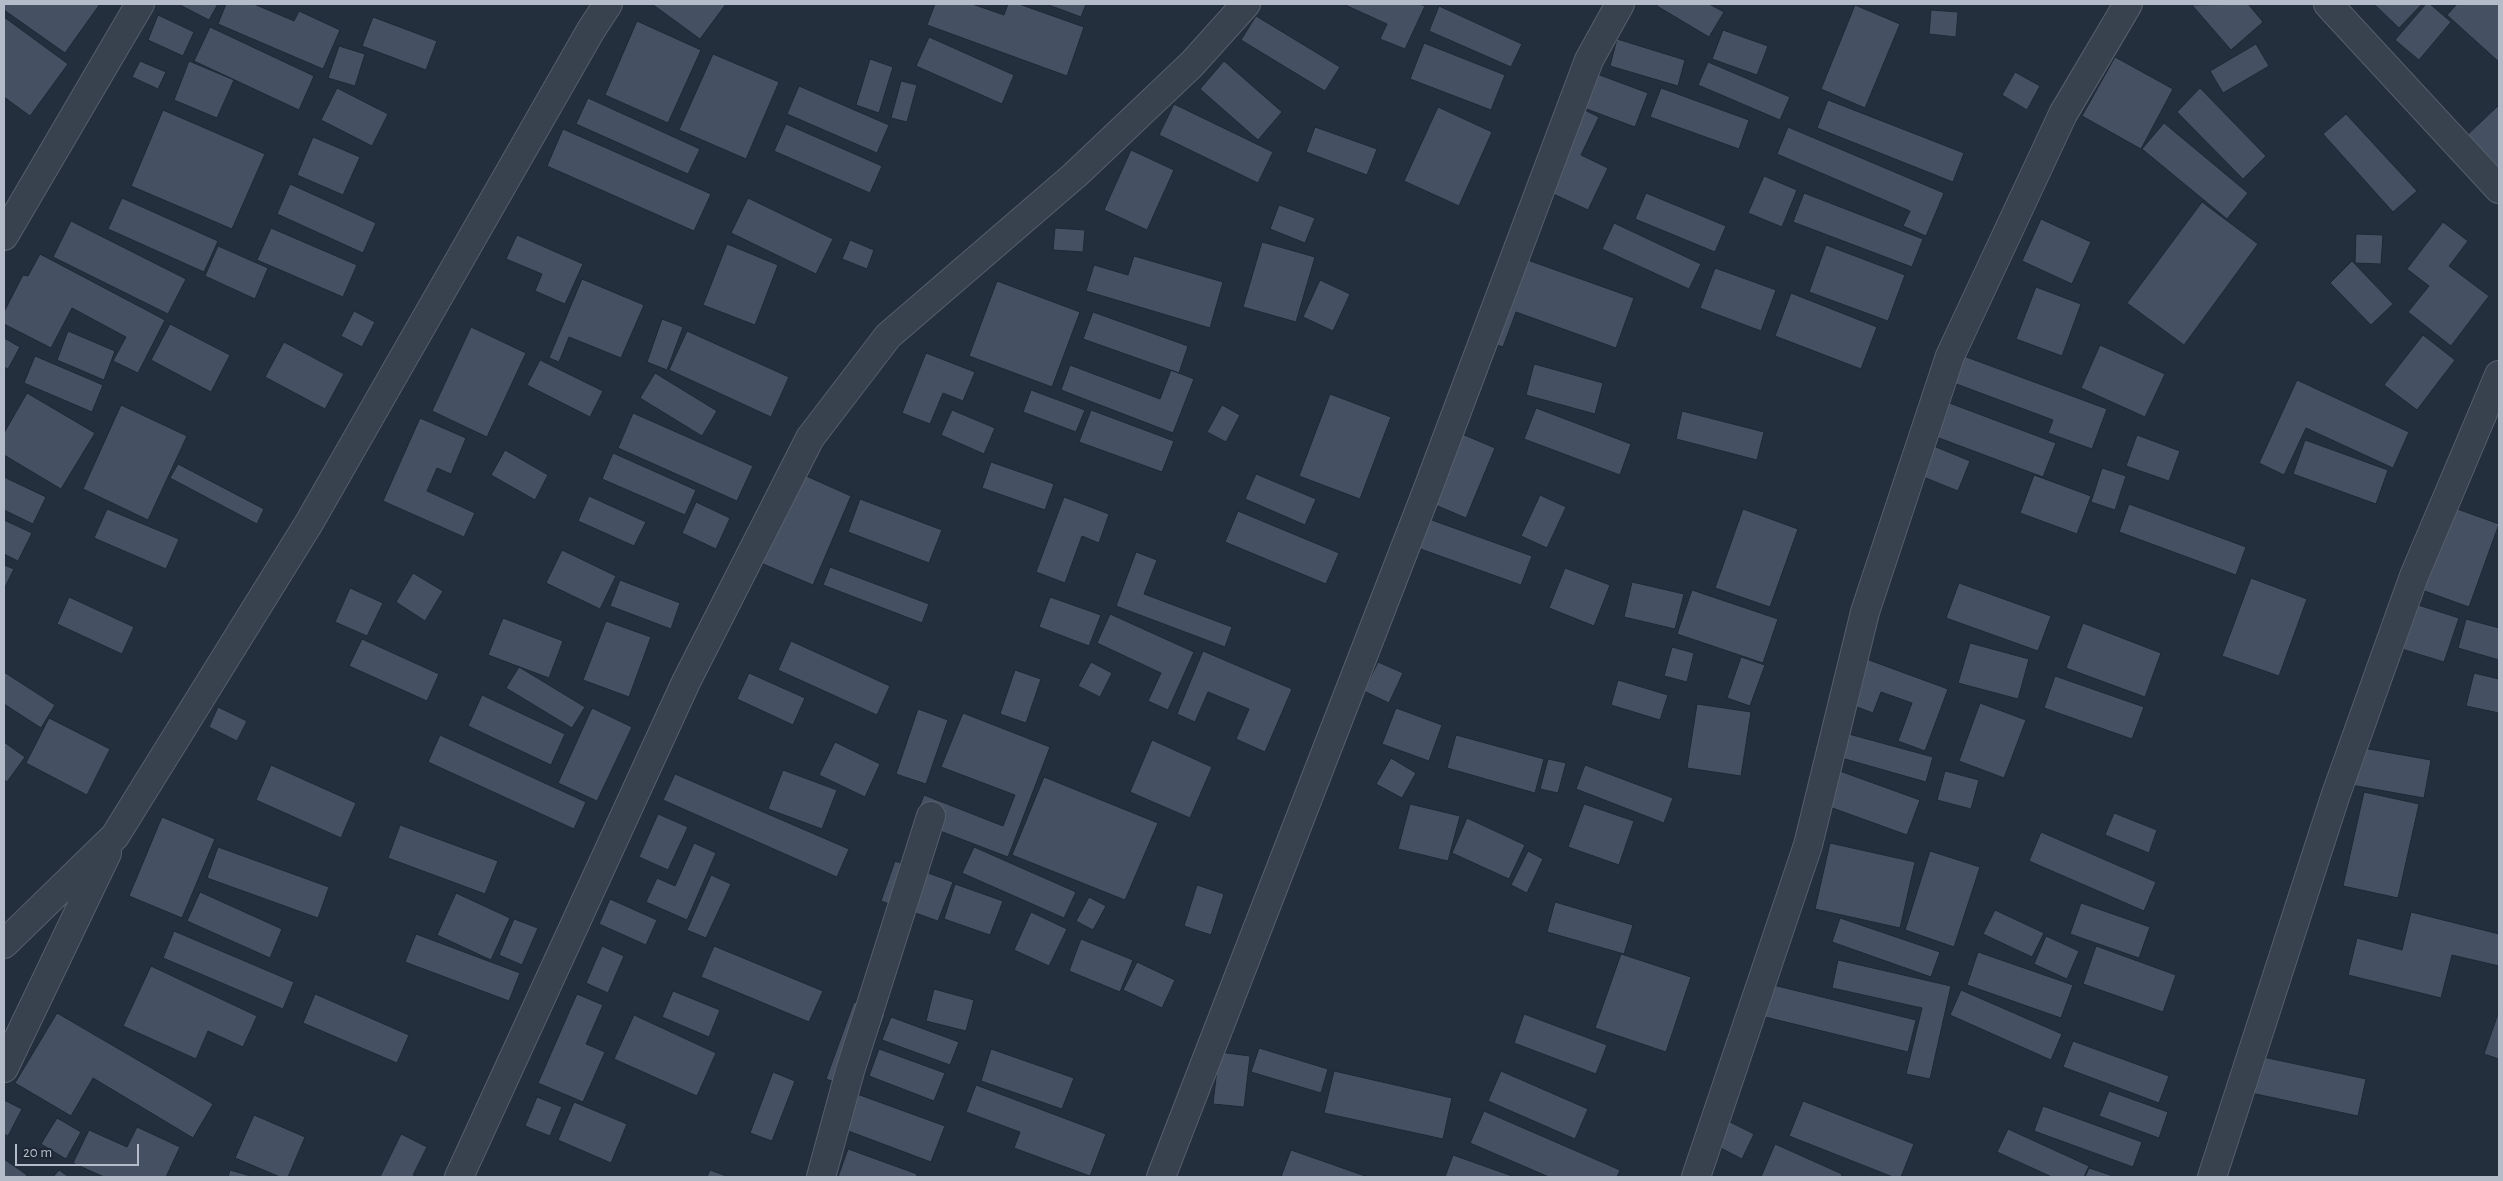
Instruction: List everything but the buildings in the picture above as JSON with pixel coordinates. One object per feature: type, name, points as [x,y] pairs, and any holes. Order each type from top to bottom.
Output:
[{"type":"street","points":[[4,236],[140,4]]},
{"type":"street","points":[[4,1068],[115,836],[309,523],[591,30],[608,4]]},
{"type":"street","points":[[459,1177],[686,682],[810,438],[888,336],[1075,175],[1192,64],[1246,4]]},
{"type":"street","points":[[1161,1177],[1420,509],[1589,60],[1620,4]]},
{"type":"street","points":[[1696,1177],[1808,845],[1865,612],[1950,356],[2063,114],[2128,4]]},
{"type":"street","points":[[2328,4],[2499,189]]},
{"type":"street","points":[[2212,1177],[2336,794],[2414,576],[2499,375]]},
{"type":"street","points":[[821,1177],[850,1070],[931,816]]},
{"type":"street","points":[[4,944],[115,836]]}]
